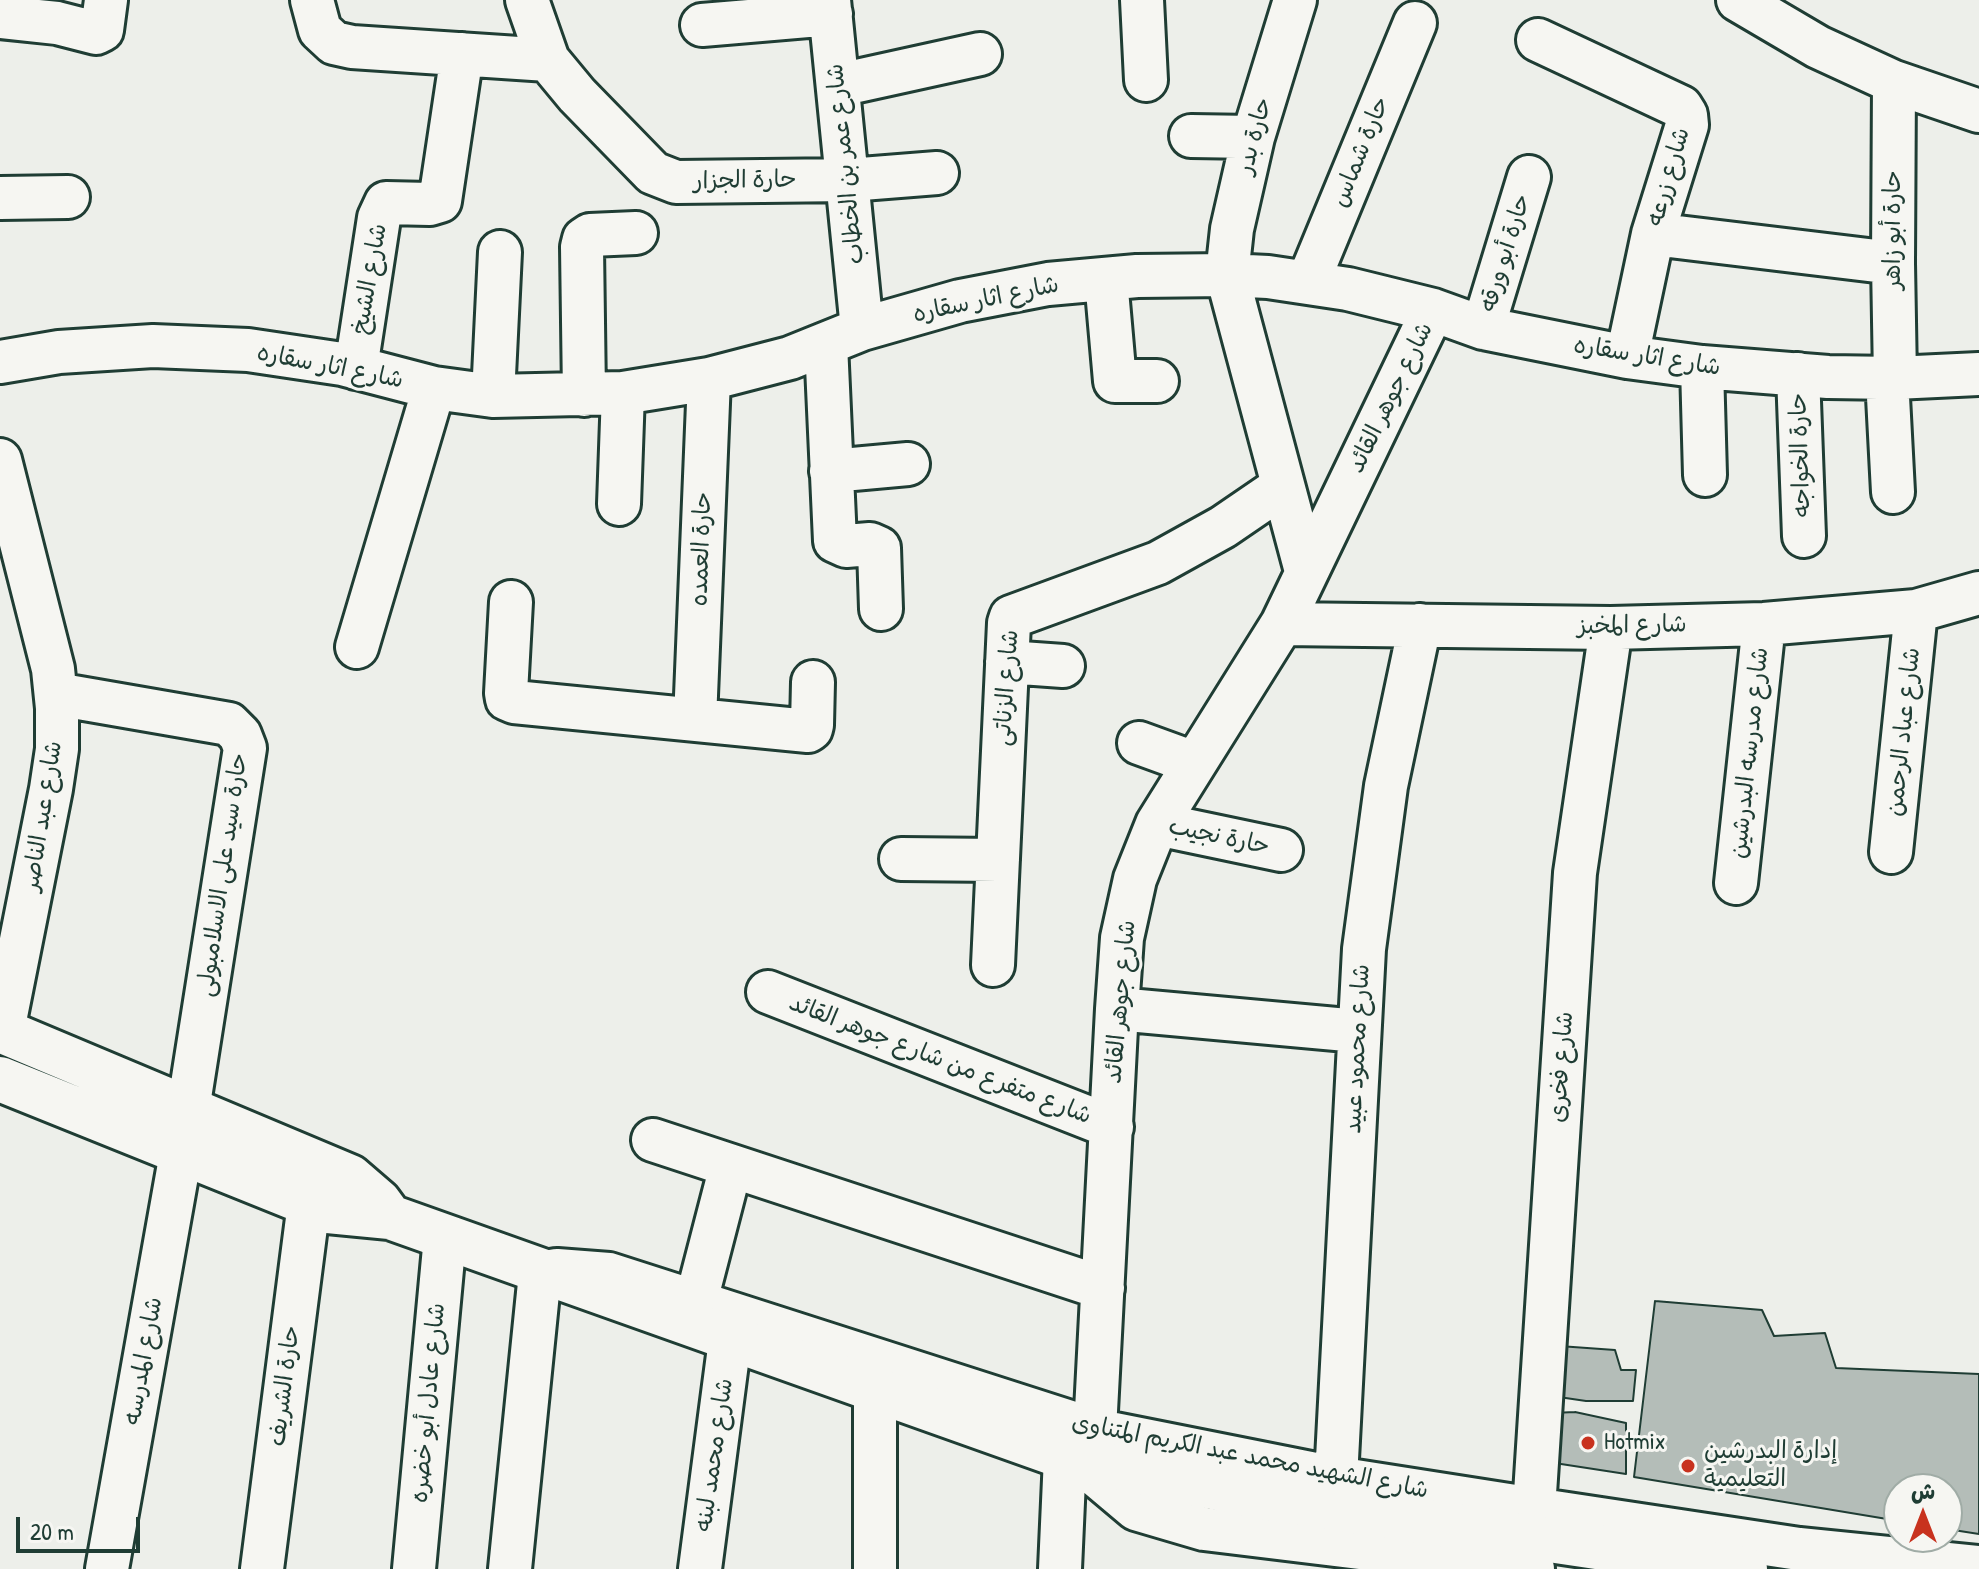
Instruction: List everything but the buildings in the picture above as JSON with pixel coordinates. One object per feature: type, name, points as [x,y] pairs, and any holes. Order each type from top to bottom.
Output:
[{"type":"main road","points":[[1,1031],[350,1177],[379,1202],[390,1217]]},
{"type":"main road","points":[[0,1079],[309,1203],[349,1215],[390,1217],[875,1391],[1080,1449],[1266,1498],[1745,1569]]},
{"type":"street","points":[[0,17],[57,23],[96,33],[102,30],[106,0]]},
{"type":"street","points":[[312,0],[320,30],[334,43],[352,47],[548,60]]},
{"type":"street","name":"حارة الجزار","points":[[527,0],[548,60],[577,95],[653,173],[676,182],[849,180],[937,173]]},
{"type":"street","points":[[1142,0],[1146,80]]},
{"type":"street","name":"حارة بدر","points":[[1227,275],[1232,229],[1253,137],[1295,0]]},
{"type":"street","points":[[1739,0],[1818,47],[1894,82],[1979,111]]},
{"type":"street","points":[[702,25],[830,7]]},
{"type":"street","name":"شارع عمر بن الخطاب","points":[[830,7],[849,180],[844,337],[831,471],[835,541],[846,546],[870,544],[879,548],[881,609]]},
{"type":"street","name":"حارة شماس","points":[[1308,282],[1415,23]]},
{"type":"street","name":"شارع زرعه","points":[[1538,40],[1681,107],[1686,115],[1687,125],[1653,234],[1627,357]]},
{"type":"street","name":"شارع الشيخ","points":[[356,368],[379,218],[386,203],[430,204],[440,201],[462,54]]},
{"type":"street","points":[[839,85],[980,54]]},
{"type":"street","name":"حارة أبو زاهر","points":[[1893,492],[1894,82]]},
{"type":"street","points":[[1191,136],[1253,137]]},
{"type":"street","name":"حارة أبو ورقه","points":[[1483,328],[1529,177]]},
{"type":"street","points":[[0,198],[68,197]]},
{"type":"street","points":[[619,504],[582,247],[584,239],[590,235],[636,233]]},
{"type":"street","points":[[1653,234],[1893,263]]},
{"type":"street","points":[[493,396],[500,252]]},
{"type":"street","points":[[1227,275],[1306,571]]},
{"type":"street","name":"شارع اثار سقاره","points":[[0,362],[59,352],[153,346],[248,350],[356,368],[434,388],[493,396],[604,394],[709,379],[790,358],[844,337],[960,301],[1048,284],[1227,275],[1348,289],[1433,310],[1483,328],[1627,357],[1702,367],[1891,378],[1979,374]]},
{"type":"street","points":[[1106,279],[1115,381],[1157,381]]},
{"type":"street","name":"شارع جوهر القائد","points":[[1060,1569],[1103,1288],[1122,938],[1135,879],[1157,824],[1282,624],[1433,310]]},
{"type":"street","points":[[1702,367],[1705,475]]},
{"type":"street","name":"حارة الخواجه","points":[[1798,374],[1804,536]]},
{"type":"street","name":"حارة العمده","points":[[695,720],[709,379]]},
{"type":"street","points":[[357,647],[434,388]]},
{"type":"street","name":"شارع عبد الناصر","points":[[0,460],[53,669],[57,749],[1,1031]]},
{"type":"street","points":[[831,471],[908,464]]},
{"type":"street","name":"شارع الزناتى","points":[[993,965],[1011,617],[1089,591],[1158,563],[1223,527],[1283,486]]},
{"type":"street","name":"شارع المخبز","points":[[1282,624],[1611,628],[1764,624],[1916,611],[1979,593]]},
{"type":"street","points":[[511,602],[506,693],[509,701],[808,731],[812,725],[813,682]]},
{"type":"street","name":"شارع عباد الرحمن","points":[[1891,852],[1916,611]]},
{"type":"street","name":"شارع مدرسه البدرشين","points":[[1736,883],[1764,624]]},
{"type":"street","name":"شارع محمود عبيد","points":[[1336,1478],[1358,1031],[1375,854],[1420,625]]},
{"type":"street","name":"شارع فخرى","points":[[1531,1538],[1575,873],[1611,628]]},
{"type":"street","points":[[1007,662],[1063,666]]},
{"type":"street","name":"حارة سيد على الاسلامبولى","points":[[56,694],[229,724],[240,735],[245,748],[188,1110]]},
{"type":"street","points":[[1139,743],[1194,763]]},
{"type":"street","name":"حارة نجيب","points":[[1157,824],[1281,850]]},
{"type":"street","points":[[901,859],[998,860]]},
{"type":"street","name":"شارع متفرع من شارع جوهر القائد","points":[[768,992],[1112,1127]]},
{"type":"street","points":[[1117,1009],[1358,1031]]},
{"type":"street","points":[[653,1140],[1103,1288]]},
{"type":"street","name":"شارع المدرسه","points":[[107,1569],[181,1153]]},
{"type":"street","points":[[696,1301],[731,1166]]},
{"type":"street","name":"حارة الشريف","points":[[262,1569],[309,1203]]},
{"type":"street","name":"شارع عادل أبو خضره","points":[[414,1569],[445,1237]]},
{"type":"street","name":"شارع الشهيد محمد عبد الكريم المتناوى","points":[[540,1273],[574,1270],[609,1274],[696,1301],[1080,1449],[1336,1478],[1531,1538]]},
{"type":"street","points":[[510,1569],[540,1273]]},
{"type":"street","name":"شارع محمد لبنه","points":[[700,1569],[730,1340]]},
{"type":"street","points":[[875,1391],[875,1569]]},
{"type":"street","name":"شارع الشهيد محمد عبد الكريم المتناوى","points":[[1080,1449],[1136,1509],[1204,1529],[1363,1559],[1531,1538],[1798,1559],[1979,1567]]},
{"type":"place","name":"Hotmix","points":[[1588,1443]]},
{"type":"place","name":"إدارة البدرشين التعليمية","points":[[1688,1466]]}]
